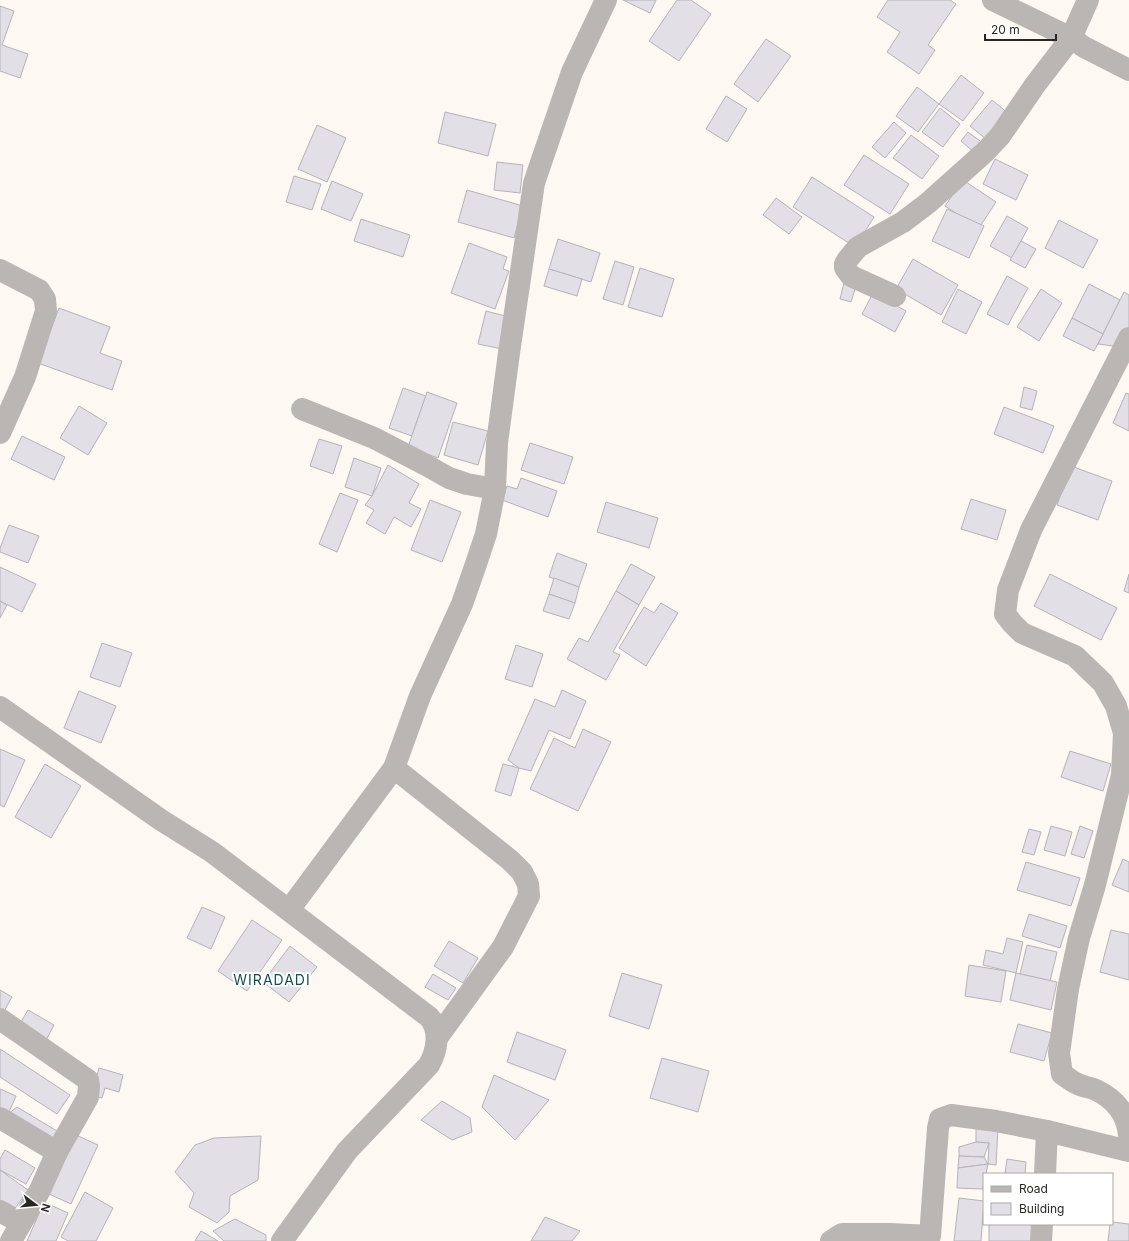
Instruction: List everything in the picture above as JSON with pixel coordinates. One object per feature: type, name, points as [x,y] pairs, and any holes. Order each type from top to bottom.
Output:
[{"type":"street","points":[[289,910],[394,768],[420,696],[462,604],[486,534],[495,489],[497,443],[534,183],[572,72],[606,0]]},
{"type":"street","points":[[993,0],[1071,38],[1084,47],[1129,70]]},
{"type":"street","points":[[895,296],[850,276],[845,268],[845,264],[848,259],[858,247],[903,222],[928,203],[985,152],[1000,136],[1035,85],[1071,38],[1088,0]]},
{"type":"street","points":[[0,270],[39,290],[45,299],[46,311],[25,377],[0,433]]},
{"type":"street","points":[[1129,338],[1031,530],[1008,590],[1005,614],[1022,633],[1074,656],[1103,683],[1116,706],[1124,733],[1122,775],[1095,885],[1079,938],[1068,989],[1059,1053],[1062,1074],[1076,1084],[1095,1089],[1112,1099],[1123,1114],[1129,1136]]},
{"type":"street","points":[[302,409],[374,438],[449,478],[467,484],[495,489]]},
{"type":"street","points":[[0,706],[161,820],[212,852],[433,1021],[437,1038],[434,1054],[429,1065],[348,1151],[282,1241]]},
{"type":"street","points":[[394,768],[510,860],[522,872],[528,884],[529,896],[503,947],[437,1038]]},
{"type":"street","points":[[0,1019],[88,1080],[89,1086],[88,1097],[57,1152],[40,1190],[16,1232],[0,1211]]},
{"type":"street","points":[[832,1241],[842,1234],[890,1234],[930,1239],[938,1128],[940,1119],[951,1115],[996,1121],[1047,1131],[1129,1151]]},
{"type":"street","points":[[0,1118],[57,1152]]},
{"type":"street","points":[[1045,1173],[1047,1131]]},
{"type":"street","points":[[1041,1241],[1042,1225]]},
{"type":"building","points":[[623,0],[656,0],[650,13]]},
{"type":"building","points":[[677,0],[691,0],[711,14],[679,61],[649,41]]},
{"type":"building","points":[[888,0],[950,0],[956,4],[928,45],[935,50],[919,74],[887,52],[900,32],[877,17]]},
{"type":"building","points":[[0,6],[14,11],[2,45],[28,54],[20,78],[0,71]]},
{"type":"building","points":[[766,39],[791,56],[758,102],[734,84]]},
{"type":"building","points":[[961,75],[984,93],[963,121],[939,104]]},
{"type":"building","points":[[917,87],[939,104],[918,132],[896,116]]},
{"type":"building","points":[[726,96],[747,109],[727,142],[706,129]]},
{"type":"building","points":[[992,100],[1009,114],[987,140],[970,126]]},
{"type":"building","points":[[940,108],[960,124],[943,147],[922,132]]},
{"type":"building","points":[[445,112],[496,124],[488,156],[438,143]]},
{"type":"building","points":[[894,122],[906,133],[885,158],[872,147]]},
{"type":"building","points":[[317,125],[346,138],[327,182],[298,169]]},
{"type":"building","points":[[968,132],[984,144],[976,154],[961,141]]},
{"type":"building","points":[[911,135],[939,156],[922,179],[893,158]]},
{"type":"building","points":[[864,155],[909,184],[890,214],[844,185]]},
{"type":"building","points":[[995,159],[1028,175],[1016,200],[983,184]]},
{"type":"building","points":[[497,162],[523,165],[520,193],[494,190]]},
{"type":"building","points":[[294,176],[321,184],[312,210],[286,202]]},
{"type":"building","points":[[812,177],[874,217],[855,247],[793,207]]},
{"type":"building","points":[[963,180],[996,202],[979,228],[945,206]]},
{"type":"building","points":[[332,181],[363,194],[351,221],[321,209]]},
{"type":"building","points":[[467,190],[523,206],[514,238],[458,222]]},
{"type":"building","points":[[776,198],[802,217],[789,234],[763,215]]},
{"type":"building","points":[[947,209],[984,226],[969,258],[932,241]]},
{"type":"building","points":[[1007,216],[1028,228],[1012,258],[990,246]]},
{"type":"building","points":[[361,219],[410,235],[403,257],[354,241]]},
{"type":"building","points":[[1059,220],[1098,240],[1083,268],[1045,248]]},
{"type":"building","points":[[558,239],[600,253],[591,282],[549,269]]},
{"type":"building","points":[[1021,241],[1036,249],[1025,268],[1010,260]]},
{"type":"building","points":[[469,243],[507,257],[503,269],[509,271],[495,309],[451,293]]},
{"type":"building","points":[[913,259],[958,285],[941,315],[896,289]]},
{"type":"building","points":[[615,261],[634,267],[623,305],[603,299]]},
{"type":"building","points":[[640,268],[674,279],[662,317],[628,307]]},
{"type":"building","points":[[549,269],[582,279],[577,296],[544,286]]},
{"type":"building","points":[[1007,276],[1028,288],[1008,325],[987,314]]},
{"type":"building","points":[[844,283],[856,286],[851,302],[840,299]]},
{"type":"building","points":[[1089,284],[1120,300],[1103,334],[1072,318]]},
{"type":"building","points":[[958,289],[982,302],[966,334],[942,322]]},
{"type":"building","points":[[1041,289],[1062,303],[1039,341],[1017,327]]},
{"type":"building","points":[[1124,292],[1129,295],[1129,330],[1121,347],[1098,344]]},
{"type":"building","points":[[873,293],[906,311],[895,332],[862,314]]},
{"type":"building","points":[[59,308],[110,327],[100,353],[122,361],[112,390],[38,363]]},
{"type":"building","points":[[486,311],[509,317],[502,349],[478,344]]},
{"type":"building","points":[[1072,318],[1103,334],[1094,351],[1063,336]]},
{"type":"building","points":[[1024,387],[1037,391],[1032,410],[1020,407]]},
{"type":"building","points":[[403,388],[426,396],[412,436],[389,428]]},
{"type":"building","points":[[427,392],[457,403],[438,458],[408,447]]},
{"type":"building","points":[[1126,393],[1129,394],[1129,431],[1113,423]]},
{"type":"building","points":[[79,406],[107,423],[88,455],[60,438]]},
{"type":"building","points":[[1004,407],[1054,426],[1043,453],[994,434]]},
{"type":"building","points":[[453,422],[488,431],[478,465],[444,455]]},
{"type":"building","points":[[22,436],[65,457],[54,480],[11,459]]},
{"type":"building","points":[[319,439],[342,446],[333,474],[310,466]]},
{"type":"building","points":[[530,443],[573,457],[564,484],[521,470]]},
{"type":"building","points":[[354,458],[381,468],[372,496],[345,487]]},
{"type":"building","points":[[388,465],[419,484],[409,503],[421,509],[411,527],[394,517],[385,534],[366,523],[374,510],[365,505],[372,496]]},
{"type":"building","points":[[1071,466],[1112,481],[1098,520],[1057,505]]},
{"type":"building","points":[[521,478],[557,491],[548,517],[502,500],[507,486],[517,489]]},
{"type":"building","points":[[340,493],[358,500],[337,552],[319,544]]},
{"type":"building","points":[[971,499],[1006,510],[997,540],[961,529]]},
{"type":"building","points":[[430,500],[461,512],[442,562],[411,550]]},
{"type":"building","points":[[606,502],[658,518],[649,548],[597,532]]},
{"type":"building","points":[[9,525],[39,536],[28,563],[0,552],[0,548]]},
{"type":"building","points":[[557,553],[587,564],[579,587],[549,577]]},
{"type":"building","points":[[631,564],[655,577],[639,605],[616,591]]},
{"type":"building","points":[[0,567],[36,584],[22,612],[0,601]]},
{"type":"building","points":[[1050,574],[1117,608],[1101,640],[1034,606]]},
{"type":"building","points":[[1129,574],[1129,593],[1124,591]]},
{"type":"building","points":[[554,578],[579,587],[575,603],[549,594]]},
{"type":"building","points":[[616,591],[639,605],[613,652],[620,655],[606,680],[567,659],[579,638],[588,642]]},
{"type":"building","points":[[549,594],[575,603],[569,619],[543,611]]},
{"type":"building","points":[[0,601],[7,605],[0,618]]},
{"type":"building","points":[[661,603],[678,613],[646,666],[619,648],[644,607],[654,613]]},
{"type":"building","points":[[102,643],[132,653],[120,687],[90,677]]},
{"type":"building","points":[[516,645],[543,654],[532,687],[505,679]]},
{"type":"building","points":[[562,690],[586,701],[570,739],[549,730],[531,771],[519,768],[508,760],[535,699],[555,707]]},
{"type":"building","points":[[79,691],[116,706],[101,743],[64,728]]},
{"type":"building","points":[[583,729],[611,742],[578,811],[530,789],[554,738],[575,748]]},
{"type":"building","points":[[0,749],[25,760],[4,807],[0,805]]},
{"type":"building","points":[[1070,751],[1111,764],[1103,791],[1061,777]]},
{"type":"building","points":[[45,764],[81,786],[51,838],[15,817]]},
{"type":"building","points":[[503,764],[519,768],[511,796],[495,791]]},
{"type":"building","points":[[1051,826],[1072,832],[1065,856],[1044,850]]},
{"type":"building","points":[[1080,826],[1093,831],[1084,858],[1071,854]]},
{"type":"building","points":[[1029,829],[1041,832],[1034,855],[1022,852]]},
{"type":"building","points":[[1123,859],[1129,862],[1129,892],[1112,885]]},
{"type":"building","points":[[1026,862],[1080,878],[1071,906],[1017,890]]},
{"type":"building","points":[[202,907],[225,917],[211,949],[187,938]]},
{"type":"building","points":[[1029,914],[1067,926],[1060,948],[1022,936]]},
{"type":"building","points":[[252,920],[282,940],[247,991],[218,971]]},
{"type":"building","points":[[1111,930],[1129,934],[1129,980],[1100,972]]},
{"type":"building","points":[[1007,938],[1023,942],[1016,973],[983,965],[986,950],[1003,954]]},
{"type":"building","points":[[449,941],[478,958],[463,983],[434,966]]},
{"type":"building","points":[[1027,945],[1057,952],[1050,981],[1020,974]]},
{"type":"building","points":[[290,946],[317,967],[289,1002],[263,982]]},
{"type":"building","points":[[969,965],[1006,971],[1001,1002],[965,996]]},
{"type":"building","points":[[622,973],[662,985],[649,1029],[609,1016]]},
{"type":"building","points":[[1016,973],[1057,982],[1051,1010],[1010,1000]]},
{"type":"building","points":[[433,974],[456,988],[448,1000],[425,987]]},
{"type":"building","points":[[0,990],[12,997],[3,1013],[0,1012]]},
{"type":"building","points":[[28,1010],[54,1025],[45,1042],[18,1027]]},
{"type":"building","points":[[1018,1024],[1052,1033],[1044,1061],[1010,1052]]},
{"type":"building","points":[[517,1032],[566,1050],[555,1080],[507,1062]]},
{"type":"building","points":[[0,1049],[70,1095],[57,1114],[0,1077]]},
{"type":"building","points":[[662,1058],[709,1071],[698,1112],[650,1098]]},
{"type":"building","points":[[99,1068],[123,1075],[119,1092],[105,1088],[102,1098],[92,1096]]},
{"type":"building","points":[[494,1075],[549,1100],[515,1140],[482,1107]]},
{"type":"building","points":[[0,1089],[16,1096],[8,1114],[0,1110]]},
{"type":"building","points":[[442,1101],[470,1118],[472,1132],[452,1140],[421,1120]]},
{"type":"building","points":[[17,1107],[57,1131],[54,1139],[8,1114]]},
{"type":"building","points":[[976,1127],[998,1128],[996,1165],[988,1164],[989,1143],[976,1142]]},
{"type":"building","points":[[76,1135],[98,1145],[71,1204],[49,1194]]},
{"type":"building","points":[[261,1136],[258,1180],[230,1196],[229,1212],[217,1223],[189,1207],[194,1193],[175,1172],[195,1145],[214,1138]]},
{"type":"building","points":[[976,1142],[989,1143],[984,1157],[959,1156],[959,1147]]},
{"type":"building","points":[[5,1150],[35,1168],[26,1184],[0,1170],[0,1159]]},
{"type":"building","points":[[959,1156],[984,1157],[988,1164],[958,1168]]},
{"type":"building","points":[[1007,1159],[1026,1162],[1025,1173],[1005,1173]]},
{"type":"building","points":[[988,1164],[986,1173],[983,1173],[983,1189],[957,1188],[958,1168]]},
{"type":"building","points":[[0,1170],[28,1190],[13,1211],[0,1201]]},
{"type":"building","points":[[85,1192],[113,1208],[96,1241],[68,1241],[61,1237]]},
{"type":"building","points":[[959,1198],[983,1201],[981,1241],[954,1241]]},
{"type":"building","points":[[44,1202],[68,1213],[56,1241],[27,1241]]},
{"type":"building","points":[[545,1217],[580,1231],[572,1241],[531,1241]]},
{"type":"building","points":[[235,1219],[266,1235],[266,1241],[224,1241],[213,1231]]},
{"type":"building","points":[[1113,1222],[1129,1224],[1129,1241],[1108,1241],[1110,1225],[1113,1225]]},
{"type":"building","points":[[989,1225],[1037,1225],[1034,1241],[989,1241]]},
{"type":"building","points":[[201,1231],[218,1241],[195,1241]]},
{"type":"district","name":"WIRADADI","points":[[272,980]]}]
